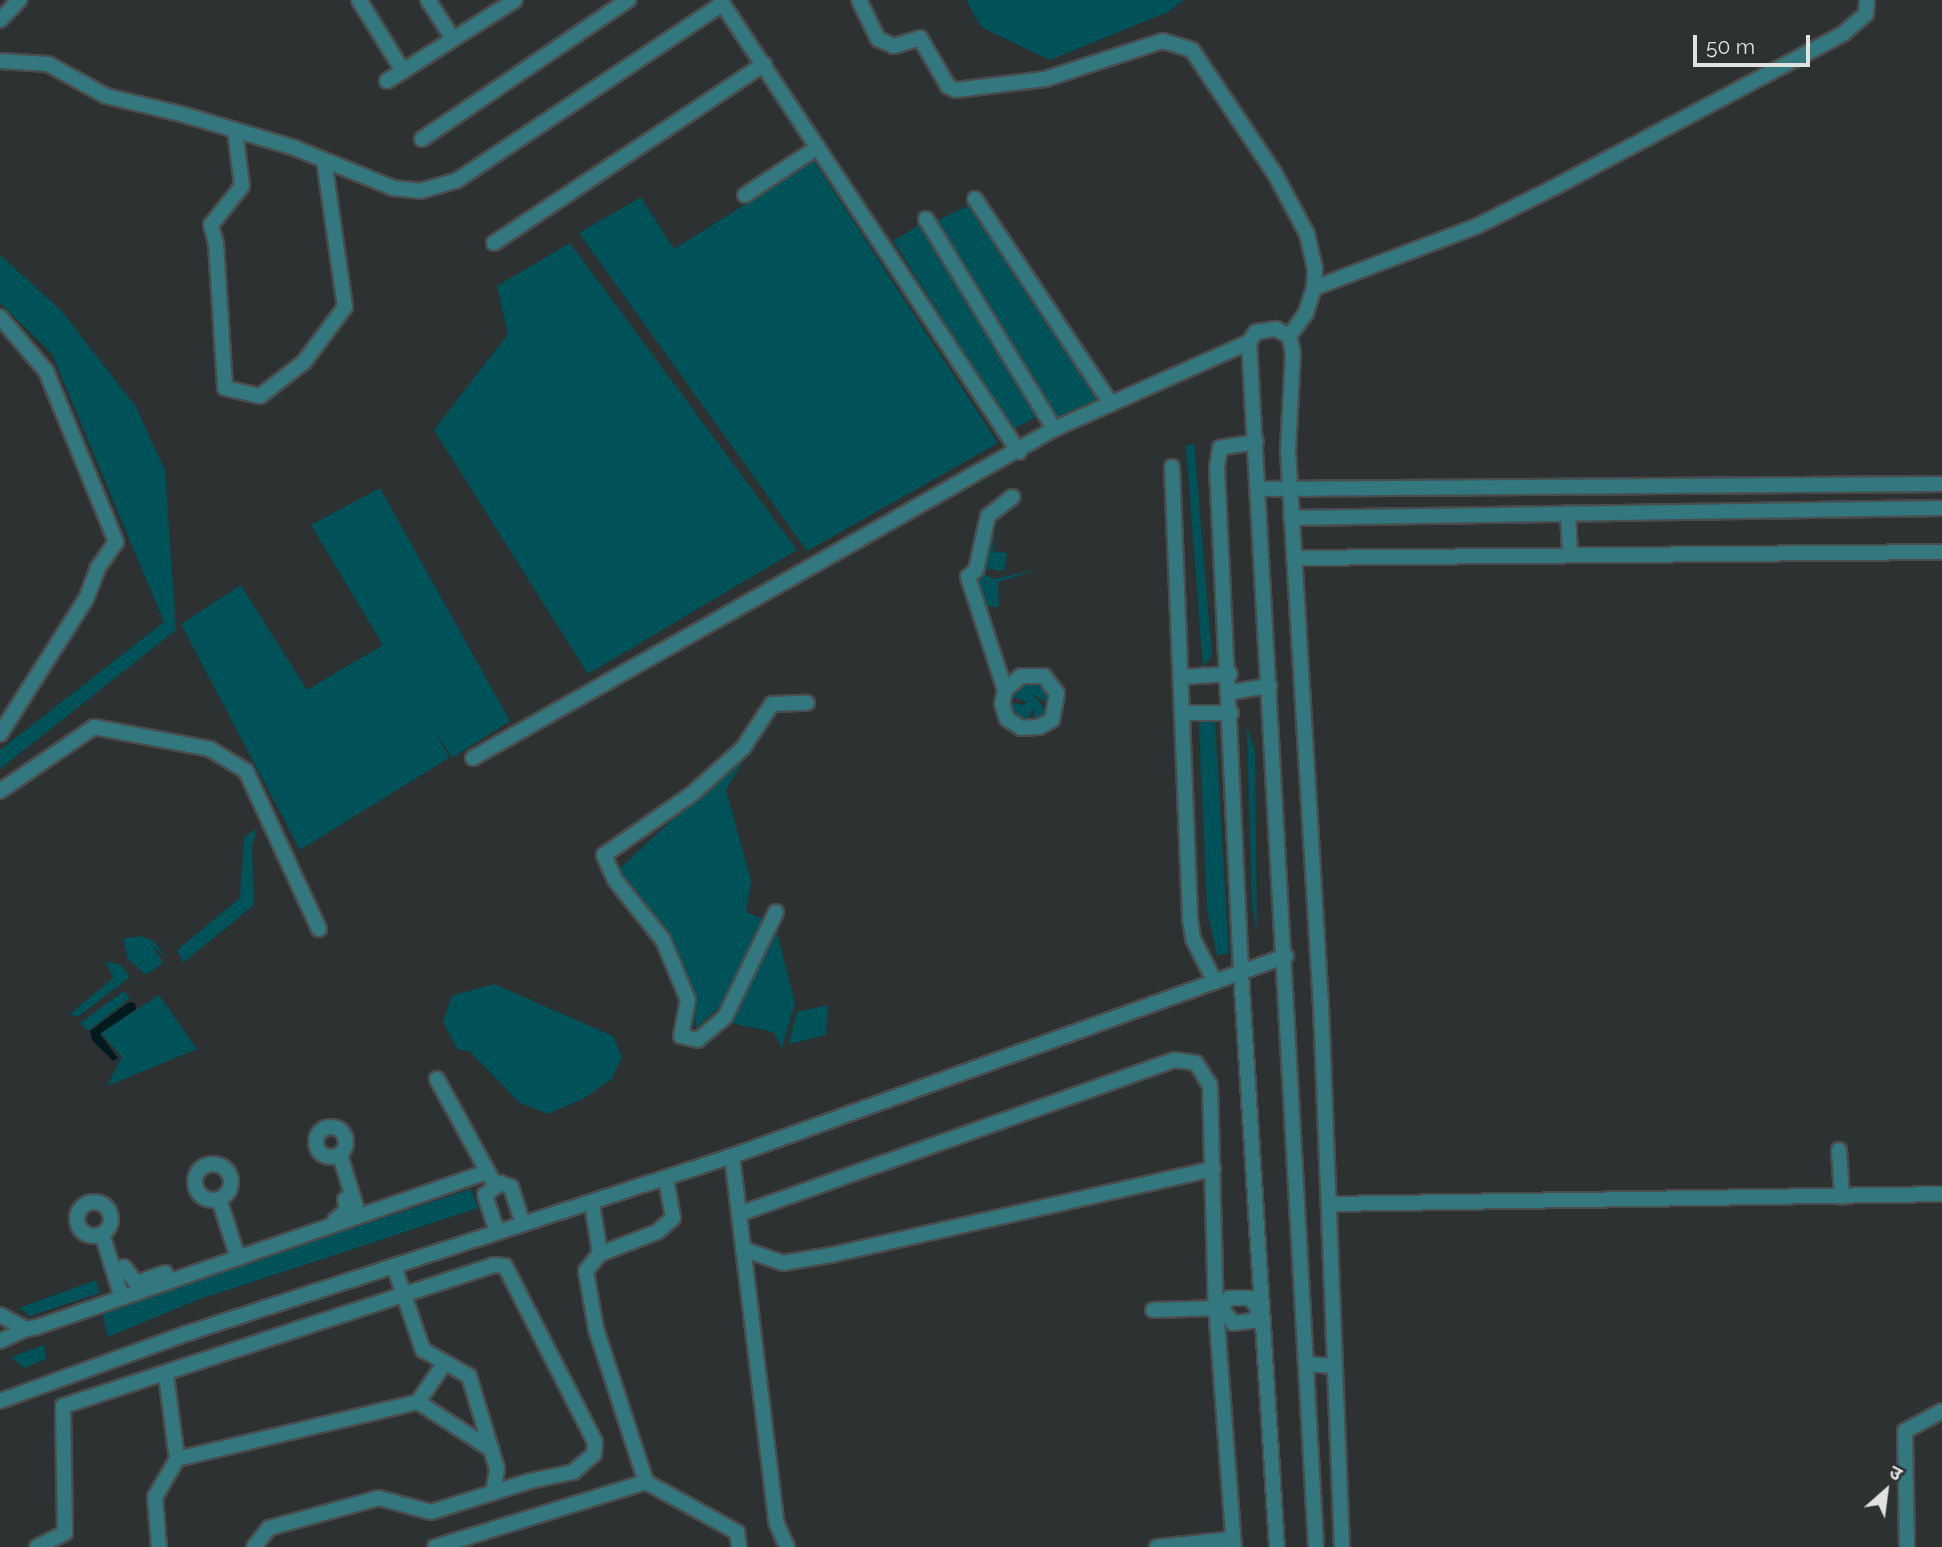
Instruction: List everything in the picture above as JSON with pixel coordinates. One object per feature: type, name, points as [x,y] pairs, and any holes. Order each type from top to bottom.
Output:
[{"type":"street","points":[[0,20],[19,0]]},
{"type":"street","points":[[359,0],[403,71]]},
{"type":"street","points":[[428,0],[453,40]]},
{"type":"street","points":[[422,139],[628,0]]},
{"type":"street","points":[[859,0],[878,39],[894,46],[920,38],[948,86],[956,90],[1045,79],[1163,41],[1192,50],[1294,208],[1315,269],[1314,288],[1306,313],[1289,336]]},
{"type":"street","points":[[1314,288],[1477,226],[1553,188],[1844,33],[1866,14],[1867,0]]},
{"type":"street","points":[[387,81],[507,2]]},
{"type":"street","points":[[0,61],[48,64],[106,96],[235,130],[324,160],[393,188],[439,188],[721,2],[1019,452]]},
{"type":"street","points":[[494,243],[764,64]]},
{"type":"street","points":[[235,130],[242,186],[211,225],[225,388],[260,396],[303,362],[345,307],[324,160]]},
{"type":"street","points":[[745,195],[818,146]]},
{"type":"street","points":[[975,199],[1111,404]]},
{"type":"street","points":[[926,219],[1054,429]]},
{"type":"street","points":[[0,317],[46,371],[116,542],[98,568],[86,599],[0,734]]},
{"type":"street","points":[[473,758],[1019,452],[1054,429],[1249,342],[1256,332],[1276,329],[1289,336],[1293,352],[1290,489],[1329,1203],[1342,1547]]},
{"type":"street","points":[[1249,342],[1286,956],[1316,1547]]},
{"type":"street","points":[[1256,442],[1226,445],[1217,453],[1231,692],[1241,972],[1277,1547]]},
{"type":"street","points":[[1172,467],[1193,939],[1215,982]]},
{"type":"street","points":[[1259,489],[1942,484]]},
{"type":"street","points":[[1005,690],[968,577],[976,570],[989,516],[1012,497]]},
{"type":"street","points":[[1292,518],[1942,508]]},
{"type":"street","points":[[1568,513],[1570,555]]},
{"type":"street","points":[[1294,558],[1942,552]]},
{"type":"street","points":[[1181,677],[1230,674]]},
{"type":"street","points":[[1231,692],[1270,686]]},
{"type":"street","points":[[776,912],[725,1017],[698,1040],[681,1036],[688,1000],[663,940],[615,880],[604,855],[692,794],[743,748],[772,704],[807,703]]},
{"type":"street","points":[[1182,713],[1231,713]]},
{"type":"street","points":[[0,791],[94,727],[210,749],[246,771],[319,929]]},
{"type":"street","points":[[0,1401],[394,1266],[666,1179],[1286,956]]},
{"type":"street","points":[[738,1214],[1175,1060],[1196,1063],[1210,1085],[1218,1308],[1233,1543],[1157,1547]]},
{"type":"street","points":[[437,1079],[491,1178],[511,1187],[523,1224]]},
{"type":"street","points":[[1839,1150],[1842,1196]]},
{"type":"street","points":[[340,1155],[358,1217]]},
{"type":"street","points":[[732,1156],[776,1522],[787,1547]]},
{"type":"street","points":[[743,1249],[783,1263],[831,1255],[1213,1169]]},
{"type":"street","points":[[124,1266],[136,1283],[491,1178]]},
{"type":"street","points":[[491,1178],[485,1198],[497,1232]]},
{"type":"street","points":[[666,1179],[673,1218],[657,1232],[600,1254],[586,1271],[596,1329],[646,1482],[737,1532],[739,1547]]},
{"type":"street","points":[[1329,1203],[1942,1194]]},
{"type":"street","points":[[219,1199],[237,1254]]},
{"type":"street","points":[[0,1341],[26,1329],[122,1298],[342,1217],[345,1199]]},
{"type":"street","points":[[592,1203],[600,1254]]},
{"type":"street","points":[[102,1234],[122,1298]]},
{"type":"street","points":[[37,1547],[62,1540],[63,1406],[166,1375],[494,1265],[505,1266],[595,1441],[594,1454],[573,1472],[431,1512],[379,1498],[269,1528],[254,1547]]},
{"type":"street","points":[[394,1266],[423,1350],[469,1376],[498,1469],[493,1493]]},
{"type":"street","points":[[1153,1310],[1218,1308],[1229,1298],[1250,1298],[1261,1311]]},
{"type":"street","points":[[1218,1308],[1233,1323],[1253,1321],[1261,1311]]},
{"type":"street","points":[[0,1315],[26,1329]]},
{"type":"street","points":[[177,1459],[418,1402],[444,1364]]},
{"type":"street","points":[[1306,1364],[1335,1366]]},
{"type":"street","points":[[159,1547],[155,1497],[177,1459],[166,1375]]},
{"type":"street","points":[[418,1402],[492,1450]]},
{"type":"street","points":[[1907,1547],[1905,1431],[1942,1411]]},
{"type":"street","points":[[435,1547],[646,1482]]},
{"type":"shaded area","points":[[966,0],[1184,0],[1168,12],[1050,60],[981,27]]},
{"type":"shaded area","points":[[814,161],[998,443],[807,551],[579,233],[641,197],[674,249]]},
{"type":"shaded area","points":[[968,206],[978,214],[1097,400],[1058,422],[936,221]]},
{"type":"shaded area","points":[[921,224],[1038,416],[1013,429],[893,241]]},
{"type":"shaded area","points":[[570,243],[797,550],[588,674],[434,430],[508,334],[497,286]]},
{"type":"shaded area","points":[[0,255],[61,310],[136,407],[165,470],[176,630],[0,769],[0,750],[164,622],[52,354],[0,303]]},
{"type":"shaded area","points":[[1194,443],[1212,656],[1203,667],[1186,446]]},
{"type":"shaded area","points":[[380,488],[510,721],[452,758],[437,734],[449,758],[300,850],[181,624],[241,585],[307,690],[383,645],[311,525]]},
{"type":"shaded area","points":[[994,515],[993,551],[1007,553],[1004,571],[980,568]]},
{"type":"shaded area","points":[[1040,569],[998,582],[999,607],[981,606],[973,578],[982,573],[994,579]]},
{"type":"shaded area","points":[[1040,677],[1054,694],[1055,707],[1032,694],[1050,714],[1032,726],[1035,708],[1022,725],[1008,717],[1004,702],[1024,705],[1026,701],[1007,696],[1012,683]]},
{"type":"shaded area","points":[[1215,721],[1229,953],[1217,955],[1207,910],[1199,722]]},
{"type":"shaded area","points":[[1247,726],[1255,751],[1257,932],[1252,906]]},
{"type":"shaded area","points":[[752,746],[726,790],[751,881],[746,912],[765,920],[725,1002],[696,1028],[690,988],[666,938],[618,870]]},
{"type":"shaded area","points":[[257,829],[252,846],[254,905],[183,963],[177,950],[240,898],[244,837]]},
{"type":"shaded area","points":[[776,929],[795,1003],[782,1048],[773,1032],[730,1023]]},
{"type":"shaded area","points":[[141,936],[153,941],[167,958],[153,947],[163,963],[146,975],[128,959],[123,939]]},
{"type":"shaded area","points":[[105,961],[121,965],[130,977],[78,1017],[70,1014],[113,978]]},
{"type":"shaded area","points":[[494,984],[613,1036],[622,1057],[612,1079],[583,1099],[548,1114],[520,1103],[469,1051],[458,1050],[443,1022],[452,996]]},
{"type":"shaded area","points":[[124,991],[130,998],[88,1031],[80,1023]]},
{"type":"shaded area","points":[[159,995],[197,1049],[107,1086],[122,1057],[101,1033]]},
{"type":"shaded area","points":[[129,1002],[135,1003],[136,1009],[100,1034],[118,1058],[113,1061],[92,1040],[90,1031]]},
{"type":"shaded area","points":[[828,1005],[826,1035],[789,1044],[797,1012]]},
{"type":"shaded area","points":[[471,1189],[478,1208],[200,1299],[108,1337],[102,1311]]},
{"type":"shaded area","points":[[96,1280],[100,1293],[30,1316],[19,1308]]},
{"type":"shaded area","points":[[44,1345],[46,1359],[24,1368],[11,1357]]}]
